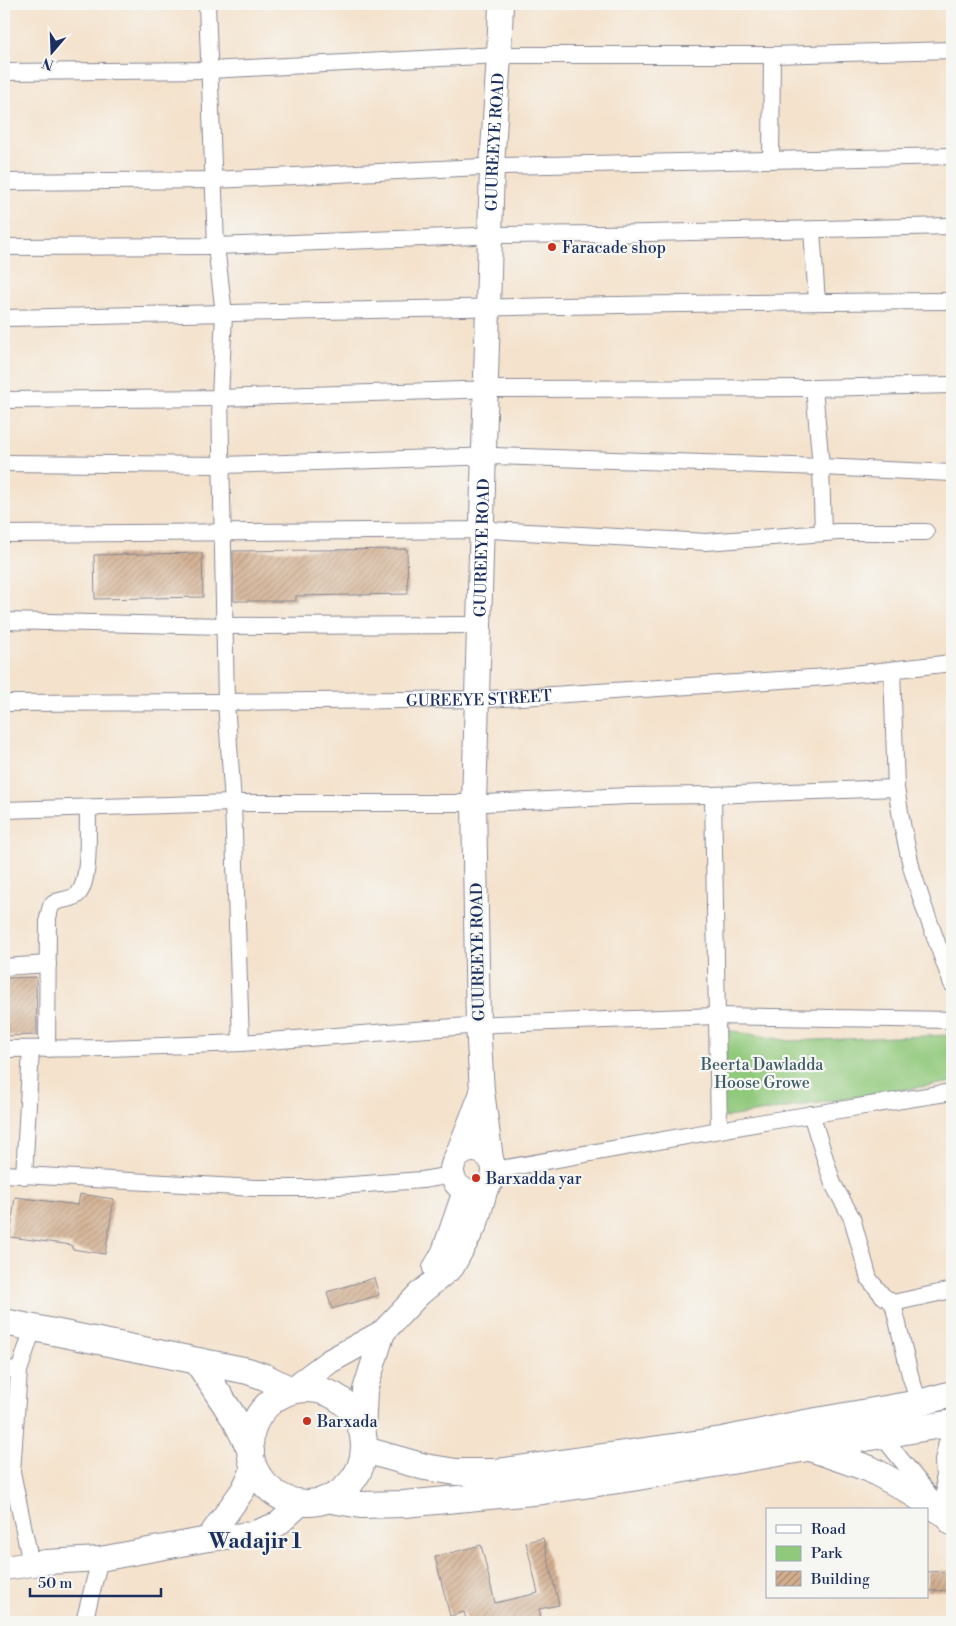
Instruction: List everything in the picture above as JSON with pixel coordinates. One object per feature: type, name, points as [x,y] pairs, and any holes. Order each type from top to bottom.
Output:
[{"type":"main road","points":[[4,1322],[248,1371],[265,1376],[291,1390]]},
{"type":"main road","points":[[197,1361],[236,1421],[252,1460],[265,1484],[279,1495],[314,1501],[361,1505],[396,1505],[591,1484],[882,1436],[952,1422]]},
{"type":"main road","points":[[252,1460],[252,1431],[261,1413],[278,1396],[291,1390],[314,1389],[331,1394],[345,1403],[357,1418],[364,1442],[361,1466],[353,1480],[341,1492],[314,1501]]},
{"type":"main road","points":[[364,1442],[432,1468],[456,1472],[497,1472],[713,1441],[919,1403],[952,1394]]},
{"type":"main road","points":[[949,1519],[948,1461],[952,1443]]},
{"type":"main road","points":[[810,1448],[870,1469],[901,1486],[949,1519]]},
{"type":"street","points":[[207,4],[216,246],[224,314],[220,398],[224,626],[226,702],[234,803],[241,1043]]},
{"type":"street","name":"GUUREEYE ROAD","points":[[474,1174],[482,1092],[478,1025],[474,803],[492,166],[501,4]]},
{"type":"street","points":[[4,72],[210,70],[499,55],[772,55],[952,50]]},
{"type":"street","points":[[772,55],[772,160]]},
{"type":"street","points":[[4,182],[213,180],[492,166],[952,156]]},
{"type":"street","points":[[4,247],[216,246],[490,236],[952,226]]},
{"type":"street","points":[[812,230],[817,302]]},
{"type":"street","points":[[4,318],[952,301]]},
{"type":"street","points":[[4,400],[220,398],[486,390],[814,388],[952,385]]},
{"type":"street","points":[[814,388],[821,466],[823,532]]},
{"type":"street","points":[[4,463],[222,464],[484,456],[821,466],[952,474]]},
{"type":"street","points":[[4,534],[482,530],[706,542],[823,532],[926,532]]},
{"type":"street","points":[[4,621],[224,626],[479,625]]},
{"type":"street","name":"GUREEYE STREET","points":[[4,702],[477,700],[827,677],[952,663]]},
{"type":"street","points":[[892,670],[896,788],[912,870],[952,984]]},
{"type":"street","points":[[4,810],[234,803],[474,803],[628,796],[714,795],[896,788]]},
{"type":"street","points":[[714,795],[719,1130]]},
{"type":"street","points":[[24,1176],[48,964],[48,918],[52,906],[60,900],[74,897],[80,892],[86,877],[88,808]]},
{"type":"street","points":[[4,967],[48,964]]},
{"type":"street","points":[[4,1049],[109,1048],[241,1043],[478,1025],[717,1016],[952,1020]]},
{"type":"street","points":[[291,1390],[330,1361],[383,1332],[419,1294],[444,1252],[474,1174],[482,1092]]},
{"type":"street","points":[[4,1174],[254,1188],[310,1188],[422,1180],[474,1174],[811,1114],[952,1092]]},
{"type":"street","points":[[811,1114],[833,1184],[852,1218],[869,1279],[883,1296],[893,1303],[910,1375],[919,1403]]},
{"type":"street","points":[[893,1303],[952,1290]]},
{"type":"street","points":[[31,1564],[12,1472],[9,1434],[11,1370],[33,1328]]},
{"type":"street","points":[[364,1442],[364,1390],[383,1332]]},
{"type":"street","points":[[875,1411],[882,1436],[949,1519]]},
{"type":"street","points":[[208,1539],[243,1490],[252,1460]]},
{"type":"street","points":[[4,1568],[100,1559],[208,1539],[252,1534],[278,1524],[314,1501]]},
{"type":"street","points":[[84,1622],[100,1559]]},
{"type":"green space","name":"Beerta Dawladda Hoose Growe","points":[[727,1030],[790,1041],[952,1035],[952,1082],[721,1118]]},
{"type":"building","points":[[407,549],[408,594],[296,596],[296,601],[234,601],[233,551]]},
{"type":"building","points":[[202,553],[203,597],[95,599],[94,555]]},
{"type":"building","points":[[36,977],[37,1035],[4,1036],[4,978]]},
{"type":"building","points":[[80,1194],[114,1199],[105,1254],[72,1249],[72,1245],[10,1237],[15,1197],[78,1205]]},
{"type":"building","points":[[374,1278],[379,1295],[332,1309],[327,1292]]},
{"type":"building","points":[[543,1538],[559,1605],[539,1609],[542,1622],[467,1622],[464,1612],[450,1616],[435,1557],[481,1545],[495,1603],[538,1593],[526,1542]]},
{"type":"building","points":[[951,1571],[952,1590],[928,1591],[928,1572]]},
{"type":"place","name":"Faracade shop","points":[[552,247]]},
{"type":"place","name":"Barxadda yar","points":[[476,1178]]},
{"type":"place","name":"Barxada","points":[[307,1421]]},
{"type":"district","name":"Wadajir 1","points":[[255,1541]]}]
